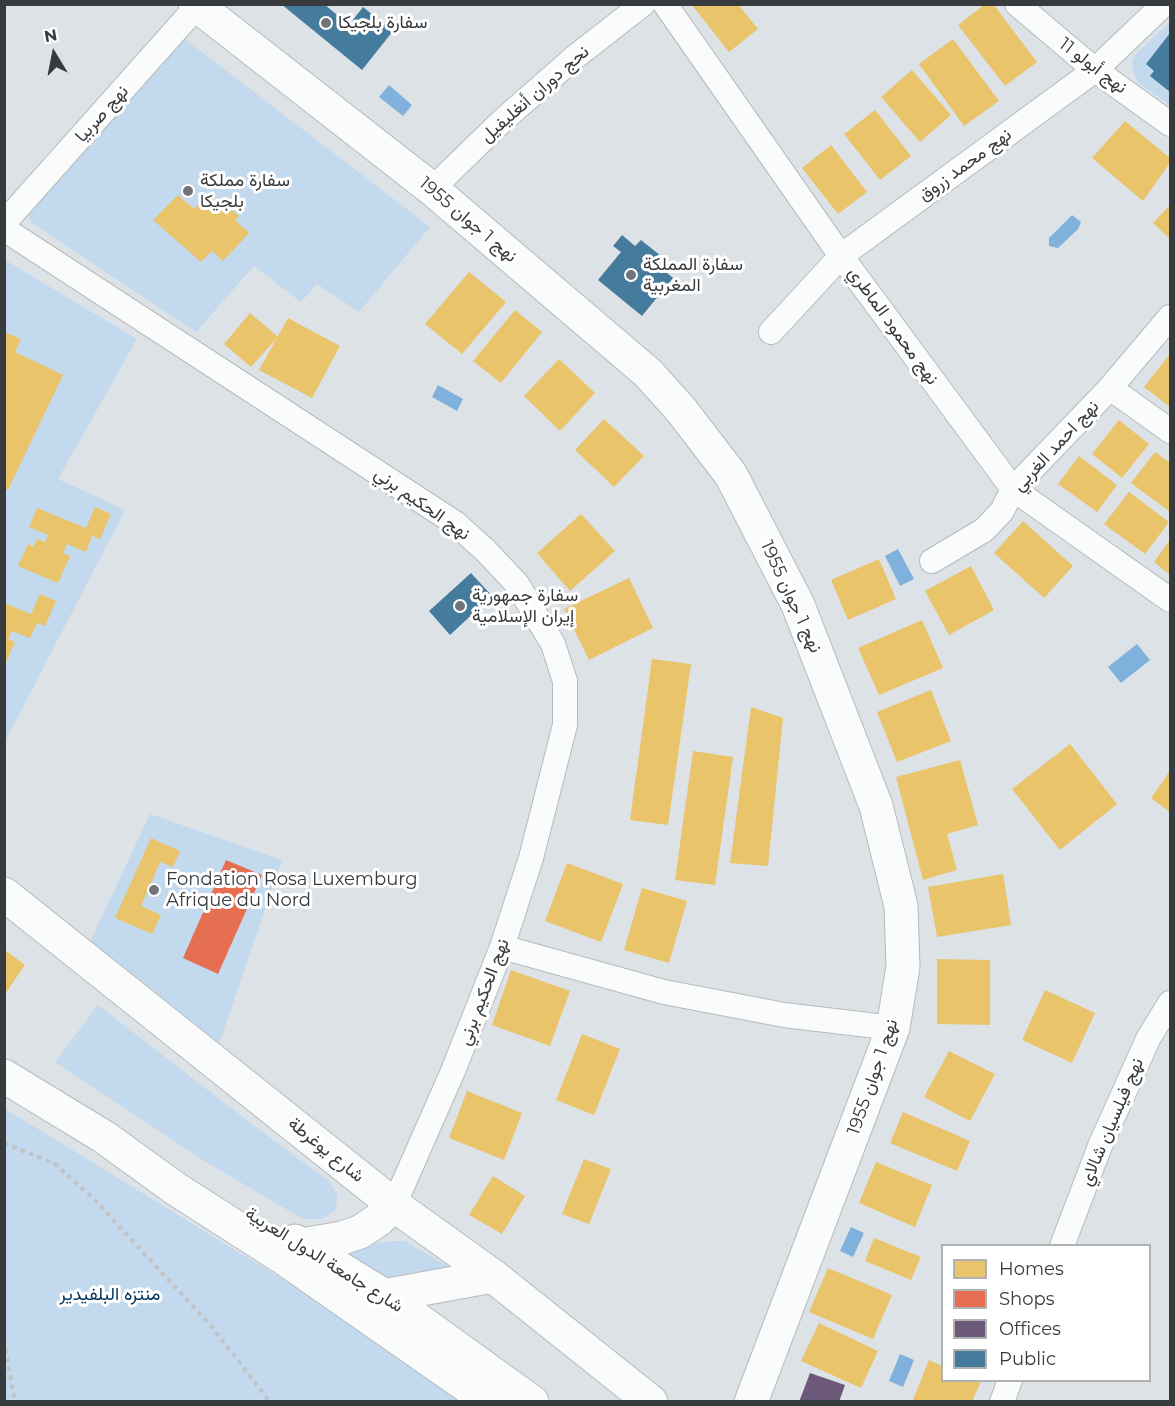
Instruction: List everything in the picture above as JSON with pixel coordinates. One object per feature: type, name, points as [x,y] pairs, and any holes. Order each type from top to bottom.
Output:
[{"type":"street","name":"نحج دوران أنغليفيل","points":[[432,189],[518,107],[575,57],[643,4]]},
{"type":"street","name":"نهج محمود الماطري","points":[[665,4],[841,256],[1013,489],[1170,600]]},
{"type":"street","name":"نهج أبولو 11","points":[[1017,4],[1095,70],[1170,124]]},
{"type":"street","name":"نهج محمد زروق","points":[[771,332],[841,256],[1095,70],[1164,4]]},
{"type":"street","name":"نهج 1 جوان 1955","points":[[197,5],[432,189],[648,373],[682,411],[732,476],[798,605],[876,806],[901,906],[903,968],[893,1028],[751,1401]]},
{"type":"street","name":"نهج صربيا","points":[[4,223],[197,5]]},
{"type":"street","name":"نهج الحكيم برني","points":[[4,229],[455,523],[517,584],[553,644],[565,681],[565,724],[531,858],[502,947],[453,1071],[394,1205]]},
{"type":"street","name":"نهج احمد الغربي","points":[[932,561],[984,530],[1002,511],[1013,489],[1110,388],[1170,318]]},
{"type":"street","points":[[1110,388],[1170,431]]},
{"type":"street","name":"شارع يوغرطة","points":[[4,894],[394,1205],[493,1276],[651,1401]]},
{"type":"street","points":[[502,947],[664,992],[783,1016],[893,1028]]},
{"type":"street","name":"نهج فيلسيان شالاي","points":[[1062,1244],[1100,1146],[1148,1039],[1170,1003]]},
{"type":"street","name":"شارع جامعة الدول العربية","points":[[4,1076],[104,1137],[176,1189],[385,1296],[532,1401]]},
{"type":"street","points":[[286,1247],[360,1232],[394,1205]]},
{"type":"street","name":"شارع جامعة الدول العربية","points":[[286,1247],[343,1299],[467,1392],[490,1401]]},
{"type":"street","points":[[343,1299],[385,1296],[493,1276]]},
{"type":"street","points":[[1002,1401],[1009,1382]]},
{"type":"path","points":[[4,1143],[55,1164],[94,1199],[212,1327],[270,1401]]},
{"type":"path","points":[[4,1340],[15,1401]]},
{"type":"green space","points":[[1170,22],[1170,106],[1139,83],[1134,75],[1132,63],[1135,55]]},
{"type":"green space","points":[[185,39],[430,227],[359,312],[317,284],[301,302],[254,266],[196,332],[32,223],[27,214],[29,206]]},
{"type":"green space","points":[[5,260],[137,339],[58,479],[125,510],[5,742]]},
{"type":"green space","points":[[150,814],[282,860],[218,1047],[90,942]]},
{"type":"green space","points":[[98,1005],[329,1181],[338,1196],[335,1211],[322,1219],[303,1219],[201,1159],[55,1062]]},
{"type":"green space","name":"منتزه البلفيدير","points":[[4,1108],[294,1286],[468,1401],[5,1401]]},
{"type":"green space","points":[[390,1241],[405,1241],[454,1270],[389,1280],[334,1252]]},
{"type":"water","points":[[389,85],[412,105],[403,116],[379,97]]},
{"type":"water","points":[[1072,215],[1081,222],[1078,229],[1058,248],[1049,246],[1049,238]]},
{"type":"water","points":[[438,385],[463,399],[457,411],[432,397]]},
{"type":"water","points":[[898,549],[914,579],[900,586],[885,556]]},
{"type":"water","points":[[1137,644],[1150,660],[1121,683],[1108,667]]},
{"type":"water","points":[[851,1227],[864,1233],[853,1257],[840,1251]]},
{"type":"water","points":[[900,1354],[914,1360],[903,1387],[889,1381]]},
{"type":"building: Homes","points":[[691,4],[738,4],[758,29],[729,52]]},
{"type":"building: Homes","points":[[985,4],[993,4],[1037,62],[1005,86],[958,25]]},
{"type":"building: Homes","points":[[953,39],[999,101],[964,126],[919,64]]},
{"type":"building: Homes","points":[[912,70],[951,115],[920,142],[881,97]]},
{"type":"building: Homes","points":[[875,110],[911,156],[880,180],[844,134]]},
{"type":"building: Homes","points":[[1125,121],[1170,158],[1170,163],[1143,201],[1092,158]]},
{"type":"building: Homes","points":[[831,145],[867,192],[838,214],[802,168]]},
{"type":"building: Homes","points":[[208,194],[226,211],[229,208],[239,216],[235,220],[249,233],[223,261],[212,251],[201,262],[153,220],[178,195],[194,209]]},
{"type":"building: Homes","points":[[1170,205],[1170,239],[1153,223]]},
{"type":"building: Homes","points":[[469,272],[506,302],[462,354],[425,324]]},
{"type":"building: Homes","points":[[515,310],[542,332],[501,383],[473,361]]},
{"type":"building: Homes","points":[[250,313],[278,337],[251,367],[224,344]]},
{"type":"building: Homes","points":[[288,318],[340,346],[312,398],[259,370]]},
{"type":"building: Homes","points":[[4,332],[21,339],[15,352],[63,375],[8,490],[4,488]]},
{"type":"building: Homes","points":[[1170,354],[1170,407],[1144,387]]},
{"type":"building: Homes","points":[[559,359],[595,393],[560,431],[524,396]]},
{"type":"building: Homes","points":[[604,419],[644,456],[614,487],[575,450]]},
{"type":"building: Homes","points":[[1119,420],[1149,444],[1122,478],[1092,454]]},
{"type":"building: Homes","points":[[1155,452],[1170,463],[1169,511],[1131,483]]},
{"type":"building: Homes","points":[[1079,456],[1117,485],[1097,512],[1058,484]]},
{"type":"building: Homes","points":[[1129,492],[1169,522],[1145,554],[1104,524]]},
{"type":"building: Homes","points":[[95,507],[111,514],[100,539],[92,536],[86,552],[67,544],[63,553],[70,556],[58,583],[18,566],[28,544],[33,547],[37,539],[45,542],[48,535],[29,527],[37,508],[86,528]]},
{"type":"building: Homes","points":[[581,514],[615,551],[570,591],[537,553]]},
{"type":"building: Homes","points":[[1023,521],[1073,566],[1044,598],[994,553]]},
{"type":"building: Homes","points":[[1170,540],[1170,575],[1154,562]]},
{"type":"building: Homes","points":[[879,559],[896,599],[848,620],[831,580]]},
{"type":"building: Homes","points":[[971,566],[994,610],[949,635],[925,591]]},
{"type":"building: Homes","points":[[629,578],[653,628],[589,660],[564,609]]},
{"type":"building: Homes","points":[[40,594],[56,601],[45,626],[37,623],[30,638],[12,631],[8,639],[15,642],[4,667],[4,603],[31,614]]},
{"type":"building: Homes","points":[[922,620],[943,668],[879,695],[858,648]]},
{"type":"building: Homes","points":[[652,659],[691,664],[668,825],[630,820]]},
{"type":"building: Homes","points":[[931,690],[951,741],[897,762],[877,712]]},
{"type":"building: Homes","points":[[751,707],[783,718],[768,866],[730,863]]},
{"type":"building: Homes","points":[[1070,744],[1117,804],[1060,850],[1012,789]]},
{"type":"building: Homes","points":[[693,751],[733,757],[715,885],[675,880]]},
{"type":"building: Homes","points":[[960,760],[978,825],[947,834],[957,870],[923,880],[896,777]]},
{"type":"building: Homes","points":[[1170,771],[1170,812],[1151,798]]},
{"type":"building: Homes","points":[[151,838],[180,851],[173,867],[160,862],[141,906],[161,915],[152,934],[115,918]]},
{"type":"building: Homes","points":[[567,863],[623,884],[601,942],[545,921]]},
{"type":"building: Homes","points":[[1003,874],[1011,925],[937,937],[928,887]]},
{"type":"building: Homes","points":[[642,888],[687,901],[669,963],[624,950]]},
{"type":"building: Homes","points":[[5,950],[25,965],[5,994]]},
{"type":"building: Homes","points":[[937,959],[990,960],[990,1025],[937,1024]]},
{"type":"building: Homes","points":[[511,970],[570,991],[550,1046],[492,1025]]},
{"type":"building: Homes","points":[[1045,990],[1095,1013],[1072,1063],[1022,1040]]},
{"type":"building: Homes","points":[[582,1034],[620,1049],[594,1115],[556,1100]]},
{"type":"building: Homes","points":[[949,1051],[995,1074],[970,1121],[924,1097]]},
{"type":"building: Homes","points":[[467,1091],[522,1113],[504,1160],[449,1138]]},
{"type":"building: Homes","points":[[903,1112],[970,1141],[957,1171],[890,1143]]},
{"type":"building: Homes","points":[[584,1159],[611,1169],[589,1224],[562,1214]]},
{"type":"building: Homes","points":[[876,1162],[932,1185],[915,1227],[859,1203]]},
{"type":"building: Homes","points":[[493,1176],[525,1196],[502,1234],[469,1215]]},
{"type":"building: Homes","points":[[874,1238],[921,1257],[911,1280],[865,1261]]},
{"type":"building: Homes","points":[[828,1268],[892,1295],[873,1339],[809,1312]]},
{"type":"building: Homes","points":[[819,1323],[878,1351],[861,1388],[801,1361]]},
{"type":"building: Homes","points":[[929,1360],[941,1366],[941,1382],[981,1382],[972,1402],[912,1402]]},
{"type":"building: Shops","points":[[226,860],[262,875],[218,974],[183,958]]},
{"type":"building: Offices","points":[[810,1373],[845,1385],[839,1402],[799,1402]]},
{"type":"building: Public","points":[[281,4],[324,4],[349,25],[363,7],[393,31],[362,70]]},
{"type":"building: Public","points":[[1170,33],[1170,92],[1150,76],[1154,71],[1146,64]]},
{"type":"building: Public","points":[[622,235],[635,246],[641,240],[666,260],[660,267],[673,278],[642,316],[598,280],[621,252],[613,246]]},
{"type":"building: Public","points":[[471,573],[492,596],[450,635],[429,611]]},
{"type":"place","name":"سفارة بلجيكا","points":[[326,23]]},
{"type":"place","name":"سفارة مملكة بلجيكا","points":[[188,191]]},
{"type":"place","name":"سفارة المملكة المغربية","points":[[631,275]]},
{"type":"place","name":"سفارة جمهورية إيران الإسلامية","points":[[460,606]]},
{"type":"place","name":"Fondation Rosa Luxemburg Afrique du Nord","points":[[154,890]]}]
